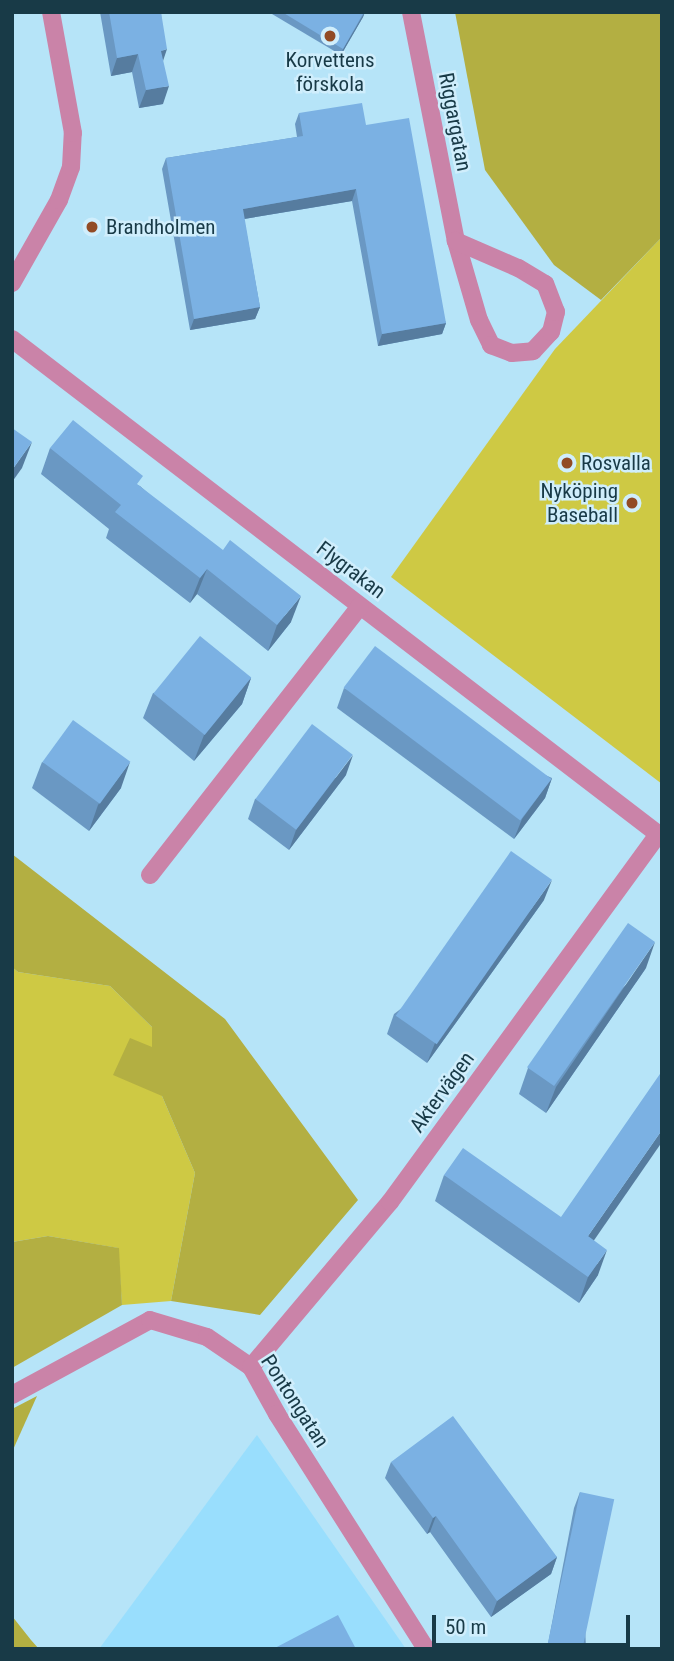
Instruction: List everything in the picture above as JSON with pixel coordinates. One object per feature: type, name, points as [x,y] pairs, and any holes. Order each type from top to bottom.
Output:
[{"type":"street","points":[[12,283],[59,200],[71,167],[73,133],[51,12]]},
{"type":"street","name":"Riggargatan","points":[[411,12],[456,241],[479,320],[491,345],[512,353],[533,351],[551,332],[556,312],[545,284],[518,268],[456,241]]},
{"type":"street","name":"Flygrakan","points":[[12,339],[660,835]]},
{"type":"street","points":[[150,875],[360,606]]},
{"type":"street","name":"Aktervägen","points":[[251,1367],[390,1202],[660,835]]},
{"type":"street","name":"Pontongatan","points":[[12,1395],[150,1320],[207,1337],[251,1367],[276,1414],[426,1649]]},
{"type":"shaded area","points":[[455,12],[662,12],[662,237],[601,300],[554,265],[485,170]]},
{"type":"shaded area","name":"Rosvalla","points":[[662,237],[662,784],[391,577],[555,349]]},
{"type":"shaded area","points":[[12,854],[225,1019],[358,1200],[260,1315],[171,1301],[195,1173],[162,1096],[113,1075],[130,1038],[152,1047],[152,1027],[110,986],[18,972],[12,967]]},
{"type":"shaded area","points":[[12,967],[18,972],[110,986],[152,1027],[152,1047],[162,1096],[195,1173],[171,1301],[122,1305],[118,1248],[48,1236],[12,1242]]},
{"type":"shaded area","points":[[48,1236],[119,1248],[122,1305],[12,1368],[12,1242]]},
{"type":"shaded area","points":[[37,1396],[12,1452],[12,1409]]},
{"type":"shaded area","points":[[257,1435],[406,1649],[99,1649]]},
{"type":"shaded area","points":[[12,1616],[31,1640],[39,1649],[12,1649]]},
{"type":"building","points":[[109,12],[161,12],[167,49],[161,51],[169,86],[146,90],[138,54],[117,58]]},
{"type":"building","name":"Korvettens förskola","points":[[282,12],[364,12],[343,49]]},
{"type":"building","points":[[362,103],[366,125],[409,118],[446,323],[382,334],[356,189],[243,209],[260,307],[194,319],[166,158],[303,136],[299,113]]},
{"type":"building","points":[[73,420],[143,476],[137,484],[223,550],[230,540],[301,596],[277,625],[207,569],[200,578],[115,512],[121,505],[50,448]]},
{"type":"building","points":[[12,428],[32,442],[12,470]]},
{"type":"building","points":[[200,636],[251,678],[205,735],[153,694]]},
{"type":"building","points":[[375,646],[551,779],[520,821],[344,688]]},
{"type":"building","points":[[73,720],[130,762],[100,804],[42,762]]},
{"type":"building","points":[[312,724],[353,755],[296,830],[255,799]]},
{"type":"building","points":[[511,851],[552,880],[437,1044],[396,1016]]},
{"type":"building","points":[[628,923],[655,942],[554,1086],[527,1067]]},
{"type":"building","points":[[662,1071],[662,1130],[588,1236],[607,1250],[588,1277],[444,1175],[463,1148],[561,1217]]},
{"type":"building","points":[[453,1416],[557,1557],[497,1601],[436,1516],[433,1518],[391,1462]]},
{"type":"building","points":[[580,1492],[614,1499],[582,1649],[547,1649]]},
{"type":"building","points":[[338,1615],[356,1649],[273,1649]]},
{"type":"place","name":"Korvettens förskola","points":[[330,36]]},
{"type":"place","name":"Brandholmen","points":[[92,227]]},
{"type":"place","name":"Rosvalla","points":[[567,463]]},
{"type":"place","name":"Nyköping Baseball","points":[[632,503]]}]
